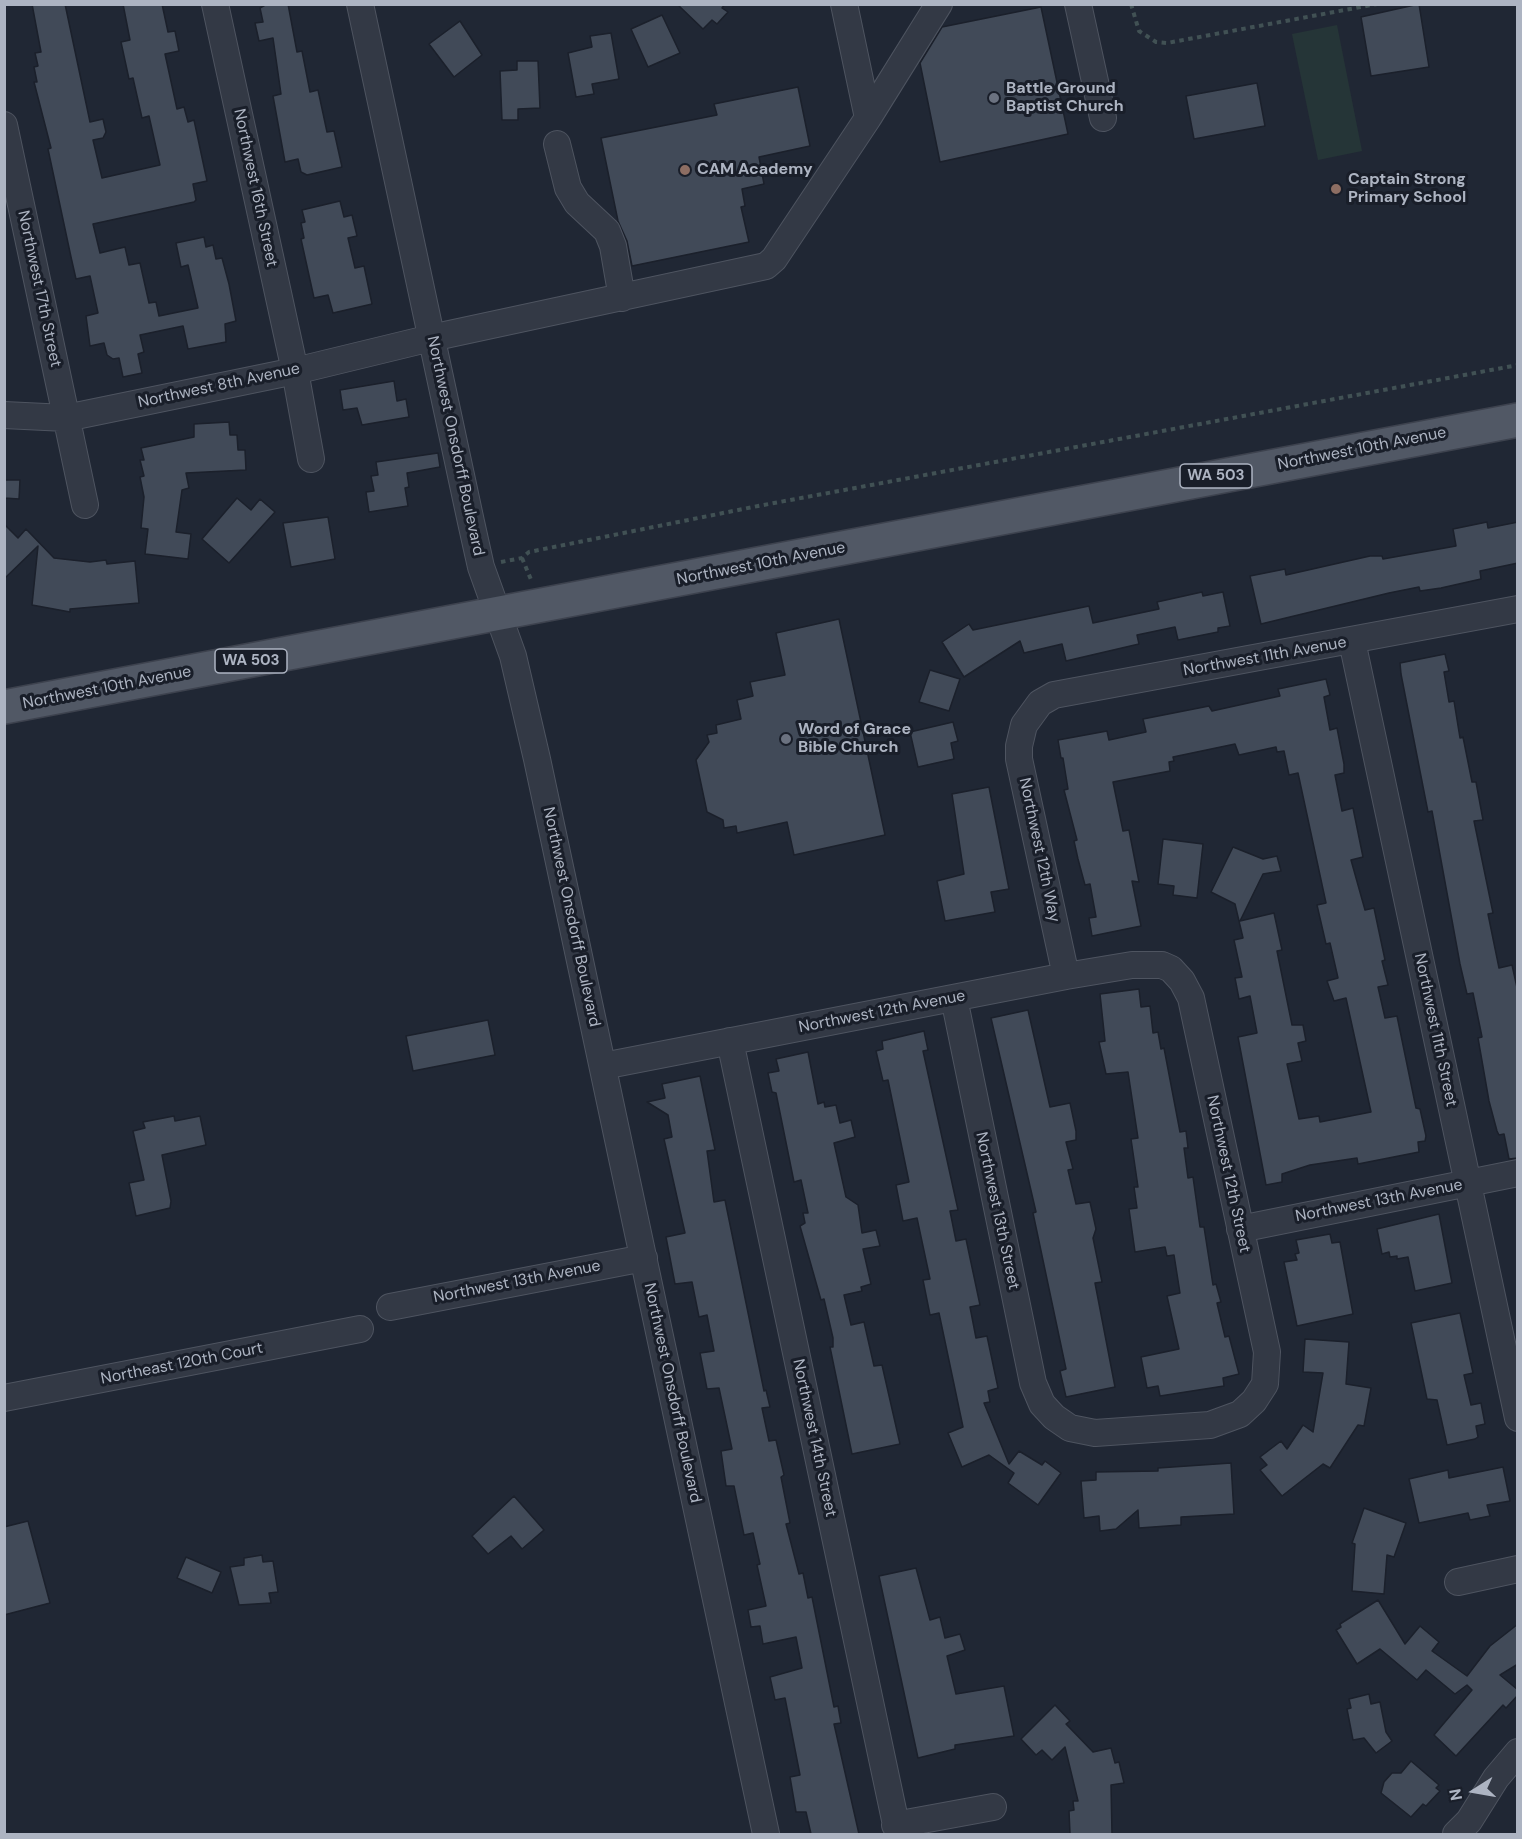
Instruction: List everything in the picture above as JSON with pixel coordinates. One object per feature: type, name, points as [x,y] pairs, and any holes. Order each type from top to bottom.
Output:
[{"type":"main road","name":"Northwest 10th Avenue","points":[[4,707],[1518,420]]},
{"type":"street","name":"Northwest 16th Street","points":[[215,4],[295,371],[311,459]]},
{"type":"street","name":"Northwest Onsdorff Boulevard","points":[[360,4],[478,556],[513,656],[529,725],[766,1834]]},
{"type":"street","points":[[844,4],[868,118]]},
{"type":"street","name":"Northwest 8th Avenue","points":[[4,415],[66,418],[295,371],[431,338],[766,266],[774,259],[868,118],[939,4]]},
{"type":"street","points":[[1078,4],[1103,118]]},
{"type":"street","name":"Northwest 17th Street","points":[[6,142],[86,505]]},
{"type":"street","points":[[557,144],[568,188],[577,203],[607,231],[613,246],[622,298]]},
{"type":"street","name":"Northwest 11th Avenue","points":[[1024,725],[1040,703],[1054,695],[1518,609]]},
{"type":"street","name":"Northwest 11th Street","points":[[1352,641],[1518,1418]]},
{"type":"street","name":"Northwest 12th Way","points":[[1024,725],[1018,746],[1019,759],[1066,976]]},
{"type":"street","name":"Northwest 12th Avenue","points":[[603,1066],[1066,976],[1131,965],[1162,965]]},
{"type":"street","name":"Northwest 12th Street","points":[[1162,965],[1182,981],[1191,998],[1268,1358],[1268,1375],[1260,1393]]},
{"type":"street","name":"Northwest 13th Street","points":[[954,998],[1033,1383],[1042,1404],[1054,1418],[1070,1428],[1095,1433],[1210,1425],[1240,1414],[1260,1393]]},
{"type":"street","name":"Northwest 14th Street","points":[[730,1041],[896,1830]]},
{"type":"street","name":"Northwest 13th Avenue","points":[[1240,1229],[1518,1173]]},
{"type":"street","name":"Northwest 13th Avenue","points":[[390,1307],[644,1258]]},
{"type":"street","name":"Northeast 120th Court","points":[[4,1398],[360,1329]]},
{"type":"street","points":[[1458,1582],[1518,1569]]},
{"type":"street","points":[[1456,1834],[1469,1821],[1496,1778],[1518,1752]]},
{"type":"street","points":[[896,1830],[993,1807]]},
{"type":"path","points":[[1131,4],[1139,31],[1156,42],[1167,43],[1377,4]]},
{"type":"path","points":[[522,558],[529,552],[758,506],[1518,365]]},
{"type":"shaded area","points":[[1337,25],[1362,151],[1318,160],[1292,34]]},
{"type":"building","points":[[32,4],[65,4],[90,122],[103,119],[106,132],[103,138],[93,140],[102,178],[160,165],[149,116],[142,118],[133,78],[129,79],[121,42],[130,40],[123,4],[162,4],[168,32],[175,31],[179,51],[165,54],[177,109],[184,107],[188,122],[194,120],[207,181],[193,184],[196,200],[194,202],[93,224],[100,253],[125,247],[129,265],[140,263],[149,303],[156,302],[159,316],[198,308],[188,265],[181,267],[176,243],[204,237],[206,247],[213,245],[216,259],[222,258],[229,284],[236,321],[225,324],[226,342],[188,349],[183,326],[140,335],[144,352],[138,354],[142,373],[123,377],[119,358],[113,359],[107,355],[104,343],[90,346],[86,316],[98,313],[90,276],[76,279],[71,257],[48,149],[51,148],[34,82],[37,82],[34,67],[38,66],[35,53],[41,52]]},
{"type":"building","points":[[267,4],[288,4],[297,52],[302,51],[310,92],[318,90],[327,132],[334,131],[342,167],[307,175],[301,172],[298,159],[285,162],[273,96],[281,94],[273,38],[259,41],[255,23],[263,22],[260,8]]},
{"type":"building","points":[[677,4],[725,4],[722,8],[728,12],[717,24],[712,20],[703,29]]},
{"type":"building","points":[[1419,4],[1429,67],[1371,76],[1361,17]]},
{"type":"building","name":"Battle Ground Baptist Church","points":[[1041,7],[1068,134],[940,162],[920,63],[942,27]]},
{"type":"building","points":[[662,15],[680,53],[648,67],[631,29]]},
{"type":"building","points":[[460,21],[482,55],[454,77],[429,44]]},
{"type":"building","points":[[611,33],[619,79],[592,84],[594,94],[576,97],[568,53],[592,47],[590,36]]},
{"type":"building","points":[[517,61],[538,61],[540,108],[518,109],[518,120],[502,120],[500,71],[517,70]]},
{"type":"building","points":[[1257,83],[1265,126],[1194,139],[1186,96]]},
{"type":"building","name":"CAM Academy","points":[[798,87],[810,146],[759,157],[764,184],[742,189],[745,206],[741,207],[749,242],[632,266],[627,241],[618,221],[601,138],[717,115],[714,104]]},
{"type":"building","points":[[340,201],[344,217],[352,215],[357,236],[348,238],[355,268],[364,266],[372,304],[333,313],[328,295],[314,298],[301,239],[304,238],[301,223],[305,222],[302,210]]},
{"type":"building","points":[[394,381],[397,401],[406,399],[409,417],[362,425],[357,408],[343,410],[340,390]]},
{"type":"building","points":[[229,422],[230,435],[237,435],[238,450],[245,450],[246,470],[186,473],[189,488],[182,490],[176,532],[191,534],[188,559],[145,554],[148,529],[141,528],[144,497],[140,477],[144,476],[140,460],[144,460],[141,448],[194,437],[194,424]]},
{"type":"building","points":[[438,453],[440,467],[407,473],[409,487],[405,488],[408,506],[369,512],[366,492],[374,491],[371,476],[378,475],[376,462]]},
{"type":"building","points":[[4,480],[20,480],[19,499],[4,498]]},
{"type":"building","points":[[237,498],[251,510],[260,499],[275,512],[229,563],[202,539]]},
{"type":"building","points":[[328,517],[335,559],[291,567],[283,523]]},
{"type":"building","points":[[1487,522],[1488,528],[1518,522],[1518,563],[1480,571],[1481,579],[1441,588],[1420,591],[1419,587],[1389,593],[1261,624],[1250,576],[1285,569],[1286,575],[1370,556],[1382,556],[1383,559],[1456,546],[1453,529]]},
{"type":"building","points":[[4,524],[18,538],[26,529],[54,558],[90,562],[106,560],[107,564],[135,561],[139,603],[70,609],[70,612],[32,605],[38,546],[4,579]]},
{"type":"building","points":[[1202,592],[1203,596],[1223,592],[1230,626],[1218,628],[1218,632],[1178,640],[1175,627],[1137,635],[1139,644],[1066,661],[1062,644],[1024,653],[1020,641],[964,677],[942,642],[969,624],[973,630],[1089,606],[1093,623],[1159,609],[1157,602]]},
{"type":"building","name":"Word of Grace Bible Church","points":[[839,619],[885,835],[794,855],[787,822],[737,833],[736,826],[724,828],[723,820],[707,812],[696,760],[709,742],[707,735],[717,733],[716,725],[741,719],[737,700],[753,696],[750,682],[785,675],[776,633]]},
{"type":"building","points":[[1445,654],[1449,671],[1444,672],[1449,702],[1454,701],[1460,738],[1463,737],[1472,782],[1476,782],[1483,820],[1474,821],[1493,913],[1488,914],[1499,968],[1512,965],[1518,992],[1518,1158],[1509,1159],[1504,1134],[1499,1135],[1497,1131],[1489,1101],[1478,1038],[1482,1037],[1473,993],[1467,994],[1460,964],[1432,811],[1428,812],[1401,674],[1400,663]]},
{"type":"building","points":[[930,670],[960,679],[949,711],[919,702]]},
{"type":"building","points":[[1326,679],[1330,695],[1324,697],[1330,730],[1337,728],[1344,764],[1344,773],[1335,775],[1342,811],[1353,808],[1363,857],[1351,860],[1365,910],[1374,908],[1385,960],[1382,961],[1388,985],[1378,987],[1385,1018],[1397,1016],[1416,1108],[1420,1109],[1426,1136],[1425,1141],[1418,1142],[1419,1152],[1358,1164],[1357,1158],[1310,1165],[1282,1174],[1282,1182],[1266,1185],[1238,1037],[1257,1033],[1250,996],[1239,999],[1235,978],[1242,977],[1234,940],[1243,938],[1235,904],[1211,892],[1233,847],[1263,859],[1277,856],[1281,871],[1263,874],[1240,921],[1274,913],[1282,950],[1277,951],[1292,1025],[1303,1025],[1306,1041],[1298,1043],[1302,1061],[1287,1064],[1299,1119],[1319,1116],[1320,1122],[1371,1112],[1346,998],[1334,1001],[1327,981],[1338,978],[1330,943],[1326,944],[1317,905],[1326,903],[1298,773],[1289,775],[1284,751],[1277,752],[1276,747],[1239,755],[1235,744],[1173,757],[1174,761],[1169,762],[1170,771],[1113,782],[1123,831],[1129,830],[1139,882],[1132,881],[1141,926],[1092,936],[1089,918],[1096,917],[1090,884],[1085,885],[1074,841],[1077,840],[1064,790],[1068,789],[1058,740],[1107,731],[1109,740],[1146,732],[1143,719],[1209,706],[1212,711],[1280,696],[1278,689]]},
{"type":"building","points":[[953,722],[958,741],[951,743],[954,759],[918,767],[910,732]]},
{"type":"building","points":[[989,787],[1009,889],[991,892],[995,912],[945,921],[937,881],[964,874],[952,794]]},
{"type":"building","points":[[1163,839],[1203,844],[1197,898],[1173,895],[1174,886],[1158,884]]},
{"type":"building","points":[[1139,989],[1141,1007],[1150,1006],[1153,1033],[1158,1032],[1161,1049],[1164,1048],[1180,1132],[1186,1131],[1188,1148],[1184,1148],[1188,1178],[1193,1177],[1200,1227],[1204,1227],[1213,1285],[1216,1284],[1221,1302],[1217,1303],[1225,1337],[1229,1336],[1239,1374],[1223,1378],[1224,1386],[1160,1396],[1158,1386],[1147,1388],[1141,1357],[1179,1349],[1167,1296],[1180,1293],[1174,1255],[1167,1256],[1165,1247],[1135,1252],[1129,1209],[1137,1208],[1134,1187],[1138,1187],[1131,1139],[1138,1138],[1128,1072],[1106,1074],[1099,1042],[1105,1041],[1100,994]]},
{"type":"building","points":[[1028,1010],[1050,1107],[1070,1103],[1076,1140],[1066,1142],[1073,1169],[1068,1170],[1076,1204],[1090,1202],[1096,1229],[1093,1238],[1102,1282],[1095,1283],[1115,1387],[1066,1397],[1060,1371],[1066,1369],[1033,1213],[1036,1212],[991,1018]]},
{"type":"building","points":[[488,1020],[495,1055],[413,1071],[406,1036]]},
{"type":"building","points":[[924,1031],[928,1050],[923,1051],[958,1210],[950,1211],[956,1241],[966,1239],[980,1305],[970,1307],[976,1338],[987,1336],[998,1388],[988,1391],[990,1402],[984,1403],[1009,1464],[1019,1451],[1042,1465],[1045,1461],[1061,1473],[1038,1505],[1008,1483],[1014,1473],[989,1455],[962,1467],[948,1433],[963,1427],[939,1313],[930,1315],[923,1280],[930,1279],[917,1218],[903,1221],[896,1185],[909,1182],[888,1080],[883,1081],[876,1051],[883,1049],[882,1041]]},
{"type":"building","points":[[808,1052],[818,1104],[824,1102],[825,1107],[836,1105],[840,1123],[851,1120],[855,1137],[834,1143],[846,1197],[858,1205],[862,1233],[876,1230],[880,1246],[863,1249],[871,1284],[861,1287],[862,1291],[844,1295],[851,1325],[864,1322],[874,1366],[882,1365],[900,1444],[852,1454],[830,1347],[833,1347],[833,1338],[824,1299],[821,1300],[800,1226],[805,1223],[803,1213],[808,1213],[801,1180],[794,1182],[776,1093],[772,1092],[768,1073],[779,1071],[776,1059]]},
{"type":"building","points":[[700,1076],[715,1150],[707,1151],[714,1202],[725,1200],[764,1391],[766,1390],[770,1407],[762,1408],[769,1441],[776,1440],[784,1475],[781,1477],[790,1523],[786,1524],[799,1574],[803,1573],[808,1598],[812,1597],[834,1707],[838,1706],[841,1723],[834,1724],[859,1834],[811,1834],[806,1812],[796,1812],[790,1777],[800,1775],[785,1698],[775,1700],[770,1677],[802,1668],[796,1637],[763,1644],[760,1626],[751,1627],[748,1610],[766,1606],[753,1533],[744,1535],[734,1486],[726,1486],[721,1451],[732,1449],[719,1388],[707,1389],[700,1353],[714,1351],[707,1315],[699,1317],[692,1282],[675,1284],[666,1237],[685,1233],[664,1139],[672,1137],[668,1115],[647,1102],[665,1098],[662,1084]]},
{"type":"building","points":[[174,1116],[175,1121],[200,1116],[206,1145],[162,1155],[171,1201],[170,1208],[136,1216],[129,1183],[144,1180],[133,1131],[145,1128],[143,1122]]},
{"type":"building","points":[[1439,1214],[1452,1283],[1415,1291],[1408,1257],[1397,1259],[1397,1256],[1390,1257],[1389,1252],[1382,1254],[1377,1229]]},
{"type":"building","points":[[1330,1234],[1332,1243],[1340,1242],[1353,1314],[1297,1326],[1284,1262],[1297,1260],[1295,1254],[1299,1253],[1296,1240]]},
{"type":"building","points":[[1460,1313],[1473,1373],[1464,1375],[1471,1405],[1481,1403],[1485,1424],[1476,1426],[1478,1437],[1475,1439],[1447,1445],[1437,1400],[1427,1399],[1411,1323]]},
{"type":"building","points":[[1305,1339],[1349,1342],[1346,1384],[1371,1388],[1364,1426],[1358,1425],[1330,1468],[1323,1464],[1282,1496],[1260,1470],[1267,1465],[1260,1457],[1281,1441],[1287,1449],[1303,1425],[1313,1432],[1323,1373],[1303,1372]]},
{"type":"building","points":[[1231,1463],[1234,1514],[1181,1517],[1181,1525],[1139,1528],[1138,1510],[1116,1529],[1100,1531],[1099,1516],[1084,1518],[1081,1481],[1096,1480],[1096,1472],[1158,1471],[1158,1468]]},
{"type":"building","points":[[1503,1467],[1510,1501],[1487,1505],[1490,1516],[1470,1520],[1468,1513],[1419,1523],[1409,1479],[1448,1470],[1449,1478]]},
{"type":"building","points":[[514,1496],[544,1530],[522,1549],[511,1536],[488,1554],[472,1536]]},
{"type":"building","points":[[1364,1508],[1406,1523],[1394,1557],[1387,1555],[1384,1594],[1352,1591],[1355,1544],[1352,1543]]},
{"type":"building","points":[[28,1521],[50,1603],[4,1615],[4,1527]]},
{"type":"building","points":[[262,1555],[263,1562],[273,1561],[278,1592],[269,1593],[271,1603],[239,1605],[230,1567],[244,1565],[244,1558]]},
{"type":"building","points":[[186,1557],[221,1572],[212,1593],[177,1578]]},
{"type":"building","points":[[916,1568],[930,1620],[940,1617],[945,1638],[960,1634],[965,1650],[947,1656],[956,1694],[1004,1686],[1014,1736],[955,1745],[955,1749],[918,1758],[879,1576]]},
{"type":"building","points":[[1378,1600],[1405,1644],[1420,1626],[1439,1642],[1432,1651],[1467,1676],[1490,1646],[1518,1624],[1518,1664],[1500,1675],[1518,1690],[1518,1695],[1506,1708],[1503,1705],[1456,1756],[1434,1735],[1472,1690],[1467,1685],[1455,1694],[1426,1670],[1417,1680],[1380,1649],[1357,1664],[1336,1630],[1341,1627],[1340,1624]]},
{"type":"building","points":[[1369,1694],[1371,1704],[1380,1702],[1386,1732],[1392,1741],[1376,1753],[1364,1738],[1353,1740],[1347,1709],[1351,1708],[1349,1699]]},
{"type":"building","points":[[1055,1705],[1070,1721],[1066,1724],[1093,1752],[1111,1748],[1115,1763],[1119,1762],[1124,1783],[1111,1785],[1112,1834],[1070,1834],[1069,1811],[1074,1810],[1073,1801],[1078,1801],[1065,1747],[1052,1760],[1042,1750],[1036,1755],[1021,1739]]},
{"type":"building","points":[[1411,1761],[1439,1785],[1436,1788],[1440,1791],[1426,1806],[1423,1804],[1411,1817],[1381,1793],[1384,1782],[1392,1773],[1401,1773]]},
{"type":"place","name":"Battle Ground Baptist Church","points":[[994,98]]},
{"type":"place","name":"CAM Academy","points":[[685,170]]},
{"type":"place","name":"Captain Strong Primary School","points":[[1336,189]]},
{"type":"place","name":"Word of Grace Bible Church","points":[[786,739]]}]
